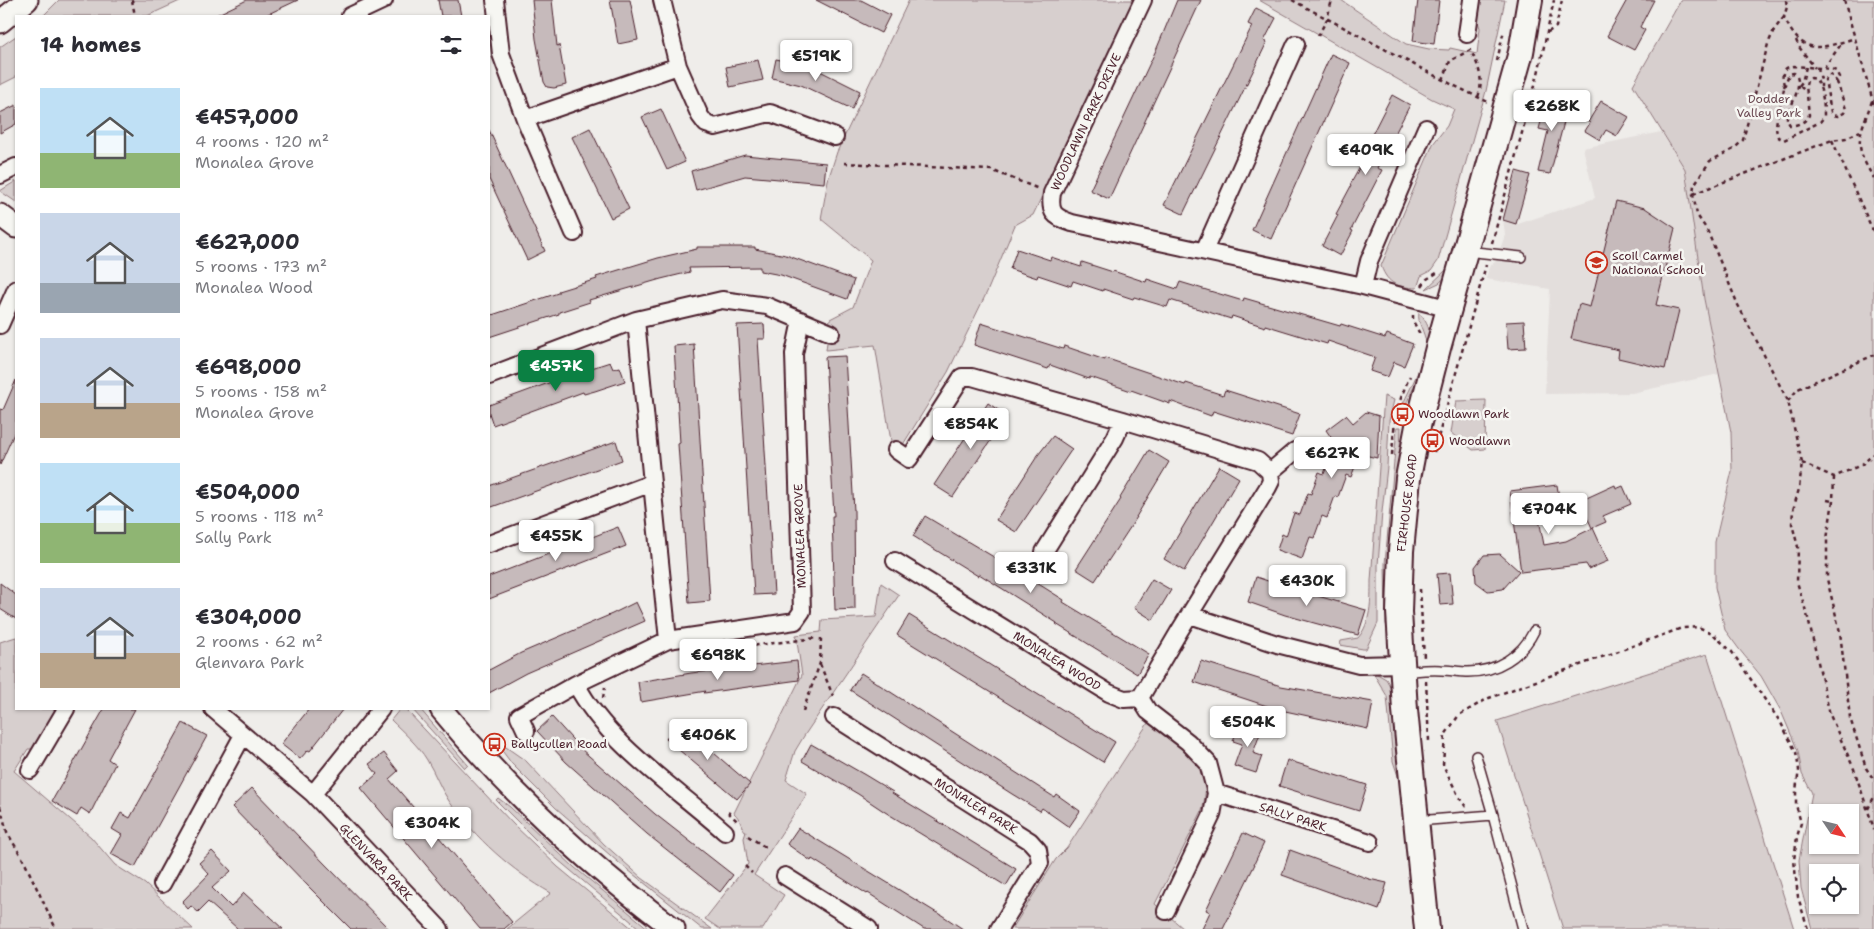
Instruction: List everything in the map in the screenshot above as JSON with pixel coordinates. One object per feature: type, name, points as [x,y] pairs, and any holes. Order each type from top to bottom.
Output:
[{"type":"main road","name":"FIRHOUSE ROAD","points":[[1427,929],[1417,822],[1410,669],[1399,612],[1401,551],[1408,478],[1418,426],[1521,52],[1530,0]]},
{"type":"street","points":[[0,22],[27,0]]},
{"type":"street","points":[[352,15],[384,0]]},
{"type":"street","points":[[494,0],[502,54],[525,120],[574,233]]},
{"type":"street","points":[[662,0],[678,66],[700,116],[706,124],[715,127],[770,112],[835,137]]},
{"type":"street","name":"WOODLAWN PARK DRIVE","points":[[1143,0],[1052,193],[1052,211],[1057,217],[1072,223],[1363,286],[1450,309]]},
{"type":"street","points":[[1467,34],[1472,0]]},
{"type":"street","points":[[1204,251],[1296,44]]},
{"type":"street","points":[[525,120],[678,66]]},
{"type":"street","points":[[1363,286],[1369,262],[1426,128]]},
{"type":"street","points":[[0,175],[15,168]]},
{"type":"street","points":[[0,215],[15,226]]},
{"type":"street","points":[[0,325],[15,291]]},
{"type":"street","points":[[490,376],[636,320],[722,300],[767,306],[831,333]]},
{"type":"street","points":[[636,320],[668,640]]},
{"type":"street","name":"MONALEA GROVE","points":[[526,731],[519,716],[576,684],[668,640],[796,621],[800,616],[802,611],[794,354],[801,320]]},
{"type":"street","points":[[896,450],[909,459],[962,378],[972,377],[1258,461],[1270,472],[1271,481],[1268,487],[1140,698],[1148,711],[1188,742],[1208,763],[1216,792],[1212,815],[1166,911]]},
{"type":"street","points":[[1044,552],[1115,438],[1123,420]]},
{"type":"street","points":[[1270,472],[1295,452]]},
{"type":"street","points":[[490,544],[652,483]]},
{"type":"street","name":"MONALEA WOOD","points":[[895,561],[1109,693],[1124,699],[1140,698]]},
{"type":"street","points":[[1190,614],[1278,644],[1359,665],[1410,669]]},
{"type":"street","points":[[576,684],[585,702],[599,719],[652,772],[732,828]]},
{"type":"street","points":[[30,770],[65,710]]},
{"type":"street","name":"GLENVARA PARK","points":[[214,710],[313,794],[440,929]]},
{"type":"street","points":[[313,794],[380,710]]},
{"type":"street","points":[[442,710],[499,774],[556,830],[628,893],[674,929]]},
{"type":"street","name":"MONALEA PARK","points":[[834,717],[1030,840],[1038,850],[1040,863],[999,929]]},
{"type":"street","points":[[162,884],[243,735]]},
{"type":"street","name":"SALLY PARK","points":[[1216,792],[1370,842]]},
{"type":"street","points":[[785,876],[869,929]]},
{"type":"lane","points":[[1466,251],[1521,257]]},
{"type":"lane","points":[[1410,669],[1468,672],[1486,670],[1504,663],[1520,651],[1534,631]]},
{"type":"lane","points":[[1476,756],[1523,929]]},
{"type":"lane","points":[[1417,822],[1493,815]]},
{"type":"path","points":[[132,0],[135,15]]},
{"type":"path","points":[[1292,0],[1488,102]]},
{"type":"path","points":[[1318,36],[1327,19],[1332,0]]},
{"type":"path","points":[[1538,74],[1554,0]]},
{"type":"path","points":[[1548,32],[1556,27],[1562,0]]},
{"type":"path","points":[[1786,0],[1784,17],[1774,30],[1768,44],[1743,140],[1734,149],[1710,161],[1694,185],[1693,194],[1697,215],[1707,230],[1738,305],[1788,401],[1802,463],[1799,489],[1792,510],[1792,524],[1798,547],[1798,582],[1830,715],[1854,769],[1874,829]]},
{"type":"path","points":[[1844,0],[1874,105]]},
{"type":"path","points":[[1784,17],[1796,38],[1798,47],[1817,68],[1821,80],[1824,117],[1820,122],[1789,138],[1780,139],[1776,133],[1776,128],[1784,87],[1789,74],[1794,73],[1798,78],[1798,87]]},
{"type":"path","points":[[1796,38],[1812,47],[1825,48],[1855,38]]},
{"type":"path","points":[[1824,68],[1842,42]]},
{"type":"path","points":[[1443,80],[1450,61],[1470,50],[1478,64],[1481,89],[1478,98]]},
{"type":"path","points":[[1784,87],[1784,70],[1788,67],[1832,69],[1836,71],[1839,77],[1837,82]]},
{"type":"path","points":[[1806,67],[1802,82],[1798,87],[1787,116],[1790,124],[1796,125],[1808,119],[1810,111],[1807,81],[1811,78],[1816,79],[1821,88]]},
{"type":"path","points":[[1824,102],[1833,114],[1838,116],[1846,111],[1837,82],[1830,75],[1825,80],[1832,112]]},
{"type":"path","points":[[1798,87],[1801,87],[1807,93]]},
{"type":"path","points":[[1872,100],[1858,140],[1859,147],[1874,178]]},
{"type":"path","points":[[1693,194],[1832,140],[1846,138],[1860,131]]},
{"type":"path","points":[[1832,140],[1874,233]]},
{"type":"path","points":[[844,163],[991,170],[1046,191]]},
{"type":"path","points":[[1788,401],[1798,389],[1874,355]]},
{"type":"path","points":[[1432,460],[1434,451]]},
{"type":"path","points":[[1802,463],[1834,477],[1861,465],[1874,454]]},
{"type":"path","points":[[1834,477],[1833,501],[1827,539],[1827,580],[1840,632],[1850,718],[1866,768],[1874,780]]},
{"type":"path","points":[[1827,500],[1833,501]]},
{"type":"path","points":[[1420,584],[1410,669],[1429,749]]},
{"type":"path","points":[[1472,816],[1459,797],[1444,765],[1445,735],[1459,716],[1490,698],[1682,628],[1698,627],[1712,632],[1732,652],[1781,723],[1796,752],[1799,770],[1796,805],[1801,823],[1794,860],[1798,897],[1808,929]]},
{"type":"path","points":[[696,653],[816,638]]},
{"type":"path","points":[[803,712],[820,663],[821,638]]},
{"type":"path","points":[[820,663],[833,696]]},
{"type":"path","points":[[603,702],[606,685]]},
{"type":"path","points":[[1868,810],[1874,797]]},
{"type":"path","points":[[0,806],[7,832],[24,861],[56,929]]},
{"type":"path","points":[[723,808],[736,819],[732,828]]},
{"type":"path","points":[[748,836],[768,850]]},
{"type":"path","points":[[745,866],[752,873]]},
{"type":"shaded area","name":"Scoil Carmel National School","points":[[1661,132],[1685,169],[1704,299],[1719,374],[1632,393],[1545,394],[1550,289],[1486,279],[1489,267],[1496,261],[1505,235],[1503,219],[1518,224],[1595,198],[1583,148]]},
{"type":"green space","points":[[59,0],[182,0],[149,15],[44,15]]},
{"type":"green space","points":[[909,0],[1135,0],[1033,215],[1015,225],[987,292],[948,372],[894,459],[875,345],[826,350],[830,319],[853,307],[871,260],[821,219],[828,180],[837,152]]},
{"type":"green space","points":[[1259,0],[1341,0],[1406,44],[1429,49],[1449,50],[1450,48],[1477,54],[1480,28],[1477,19],[1479,0],[1505,0],[1486,91],[1438,261],[1431,271],[1421,276],[1417,288],[1394,284],[1387,277],[1381,266],[1433,144],[1447,126],[1454,109],[1432,99]]},
{"type":"green space","name":"Dodder Valley Park","points":[[1681,0],[1874,0],[1874,929],[1812,929],[1801,888],[1799,860],[1809,808],[1809,854],[1859,854],[1859,804],[1810,804],[1812,793],[1802,774],[1798,751],[1781,711],[1761,676],[1725,630],[1715,587],[1715,542],[1732,471],[1731,432],[1704,299],[1685,169],[1633,85]]},
{"type":"green space","points":[[15,37],[15,78],[0,85],[0,47]]},
{"type":"green space","points":[[15,182],[15,201],[0,191]]},
{"type":"green space","points":[[1467,197],[1469,198],[1448,275],[1439,283],[1426,289],[1446,270]]},
{"type":"green space","points":[[1419,313],[1428,327],[1430,334],[1429,345],[1425,362],[1406,404],[1403,404],[1421,366],[1425,350],[1426,343],[1419,320]]},
{"type":"green space","points":[[1384,396],[1394,400],[1389,421],[1387,467],[1378,565],[1378,623],[1366,649],[1363,649],[1340,645],[1341,641],[1358,638],[1368,619]]},
{"type":"green space","points":[[1486,400],[1485,449],[1473,450],[1451,433],[1456,401]]},
{"type":"green space","points":[[1397,427],[1401,427],[1399,471],[1388,566],[1388,631],[1386,624],[1385,564]]},
{"type":"green space","points":[[881,583],[899,595],[795,751],[786,780],[807,794],[754,875],[784,895],[763,929],[720,929],[705,919],[748,864],[744,838],[746,832],[734,813],[802,675],[796,635],[821,632],[822,620],[876,617]]},
{"type":"green space","points":[[15,637],[15,710],[57,710],[33,749],[28,749],[14,771],[91,837],[115,865],[145,884],[193,929],[0,929],[0,642]]},
{"type":"green space","points":[[1707,654],[1794,929],[1563,929],[1497,721]]},
{"type":"green space","points":[[1372,671],[1386,679],[1393,691],[1399,779],[1393,761],[1387,696]]},
{"type":"green space","points":[[399,710],[406,710],[513,824],[558,867],[633,929],[507,929],[551,893],[522,875],[482,841],[459,815],[446,796],[424,755],[391,720]]},
{"type":"green space","points":[[413,710],[421,710],[468,765],[465,768]]},
{"type":"green space","points":[[1148,723],[1194,756],[1201,766],[1205,778],[1202,811],[1155,904],[1184,929],[1012,929],[1056,859],[1067,848]]},
{"type":"green space","points":[[503,745],[526,761],[604,844],[642,878],[712,929],[702,929],[618,862],[556,808],[512,764],[500,748]]},
{"type":"green space","points":[[498,798],[574,867],[649,929],[639,928],[545,849],[496,800]]},
{"type":"building","points":[[247,0],[298,0],[266,15],[216,15]]},
{"type":"building","points":[[438,0],[458,0],[461,15],[441,15]]},
{"type":"building","points":[[532,0],[552,0],[557,46],[559,45],[566,85],[554,88],[547,87],[544,82],[536,39]]},
{"type":"building","points":[[610,0],[630,0],[638,40],[618,44]]},
{"type":"building","points":[[816,0],[861,0],[890,15],[881,33]]},
{"type":"building","points":[[1177,0],[1201,0],[1109,199],[1090,190],[1157,48]]},
{"type":"building","points":[[1418,0],[1439,0],[1434,44],[1413,41]]},
{"type":"building","points":[[1627,0],[1654,0],[1640,27],[1645,30],[1634,50],[1607,36]]},
{"type":"building","points":[[1256,8],[1276,18],[1264,41],[1267,42],[1183,214],[1164,205],[1252,26],[1248,24]]},
{"type":"building","points":[[1331,54],[1350,63],[1271,239],[1252,230]]},
{"type":"building","points":[[776,59],[810,66],[860,91],[852,109],[801,85],[772,78]]},
{"type":"building","points":[[758,60],[763,80],[730,87],[726,67]]},
{"type":"building","points":[[1392,95],[1410,105],[1377,168],[1382,170],[1351,230],[1353,231],[1340,256],[1322,246],[1338,215],[1336,214],[1350,185],[1366,156],[1362,154]]},
{"type":"building","points":[[1547,99],[1567,103],[1564,114],[1566,115],[1550,174],[1538,172],[1548,131],[1539,129]]},
{"type":"building","points":[[1601,101],[1629,117],[1617,136],[1606,130],[1600,140],[1585,131],[1590,123],[1588,122]]},
{"type":"building","points":[[15,106],[15,125],[0,133],[0,113]]},
{"type":"building","points":[[661,109],[685,162],[667,170],[642,117]]},
{"type":"building","points":[[590,128],[629,209],[611,218],[572,137]]},
{"type":"building","points":[[490,132],[545,251],[527,260],[490,181]]},
{"type":"building","points":[[745,155],[826,163],[824,183],[745,176],[696,190],[691,171]]},
{"type":"building","points":[[1516,171],[1530,175],[1516,224],[1503,220]]},
{"type":"building","points":[[1616,201],[1645,208],[1675,228],[1656,305],[1679,310],[1665,369],[1618,358],[1619,350],[1571,339],[1579,304],[1590,307]]},
{"type":"building","points":[[697,247],[755,247],[755,249],[786,255],[854,280],[847,299],[781,275],[760,271],[760,267],[689,268],[690,272],[589,300],[590,302],[559,312],[559,314],[490,337],[490,316],[597,279],[596,277],[658,258],[697,249]]},
{"type":"building","points":[[1017,249],[1050,260],[1051,257],[1081,267],[1082,262],[1146,282],[1147,279],[1177,289],[1180,282],[1243,301],[1244,298],[1340,326],[1341,324],[1385,338],[1387,334],[1413,344],[1404,366],[1394,362],[1388,377],[1370,371],[1375,357],[1328,341],[1327,344],[1232,316],[1231,319],[1170,300],[1167,307],[1134,297],[1133,299],[1103,289],[1103,291],[1073,281],[1071,286],[1038,275],[1037,278],[1010,269]]},
{"type":"building","points":[[1524,321],[1526,348],[1508,349],[1506,322]]},
{"type":"building","points":[[981,323],[1063,349],[1064,346],[1105,360],[1105,358],[1185,385],[1186,383],[1223,395],[1225,390],[1300,414],[1292,436],[1213,411],[1211,416],[1170,401],[1170,404],[1050,365],[1048,369],[974,345]]},
{"type":"building","points":[[764,324],[765,339],[758,339],[774,594],[754,595],[737,325]]},
{"type":"building","points":[[694,344],[710,601],[689,603],[678,444],[680,443],[674,346]]},
{"type":"building","points":[[845,356],[854,511],[855,609],[835,610],[832,516],[834,516],[825,357]]},
{"type":"building","points":[[610,362],[613,369],[620,367],[625,381],[584,394],[583,392],[493,425],[490,416],[490,405]]},
{"type":"building","points":[[15,382],[15,431],[0,465],[0,409],[3,410]]},
{"type":"building","points":[[988,403],[1007,416],[953,497],[934,485]]},
{"type":"building","points":[[1366,412],[1379,416],[1377,458],[1360,454],[1351,477],[1346,475],[1338,497],[1335,496],[1327,518],[1322,516],[1314,538],[1310,537],[1302,559],[1277,550],[1282,534],[1286,536],[1294,513],[1300,515],[1308,493],[1311,494],[1319,472],[1324,474],[1335,443],[1326,430],[1346,415],[1353,423]]},
{"type":"building","points":[[1053,436],[1072,449],[1016,532],[996,520],[1038,455]]},
{"type":"building","points":[[616,441],[622,460],[490,508],[490,486]]},
{"type":"building","points":[[1149,450],[1169,462],[1137,517],[1095,581],[1076,569],[1121,499]]},
{"type":"building","points":[[1219,466],[1239,478],[1184,571],[1164,559]]},
{"type":"building","points":[[1557,485],[1560,504],[1537,509],[1544,545],[1566,541],[1593,528],[1608,561],[1589,569],[1586,564],[1521,572],[1510,491]]},
{"type":"building","points":[[1615,485],[1616,489],[1623,486],[1631,504],[1603,516],[1606,522],[1592,528],[1580,501]]},
{"type":"building","points":[[925,516],[1029,578],[1064,600],[1063,602],[1149,654],[1137,674],[979,574],[978,576],[913,536]]},
{"type":"building","points":[[618,527],[626,546],[490,599],[490,577]]},
{"type":"building","points":[[1500,554],[1519,571],[1503,589],[1488,591],[1476,582],[1475,567],[1484,555]]},
{"type":"building","points":[[1450,573],[1453,604],[1440,605],[1437,574]]},
{"type":"building","points":[[1256,577],[1366,610],[1358,635],[1285,615],[1248,602]]},
{"type":"building","points":[[1152,579],[1171,590],[1153,620],[1134,608]]},
{"type":"building","points":[[0,583],[15,594],[15,618],[0,609]]},
{"type":"building","points":[[636,602],[645,621],[526,673],[490,692],[490,669],[521,653]]},
{"type":"building","points":[[909,615],[1115,742],[1103,762],[897,635]]},
{"type":"building","points":[[797,661],[799,680],[704,693],[706,691],[641,702],[638,682],[691,673]]},
{"type":"building","points":[[1201,661],[1281,686],[1373,702],[1368,729],[1276,709],[1194,682]]},
{"type":"building","points":[[861,673],[1054,797],[1056,794],[1080,811],[1069,827],[1042,808],[1040,811],[1012,794],[850,690]]},
{"type":"building","points":[[103,710],[134,710],[108,759],[115,764],[90,814],[81,808],[77,816],[52,801]]},
{"type":"building","points":[[308,710],[342,710],[310,751],[308,750],[300,759],[281,744]]},
{"type":"building","points":[[552,717],[581,749],[655,814],[733,875],[720,892],[647,834],[566,762],[537,731]]},
{"type":"building","points":[[183,723],[207,736],[135,867],[111,854],[122,835],[112,829],[121,813],[130,818]]},
{"type":"building","points":[[679,723],[750,784],[737,799],[666,739]]},
{"type":"building","points":[[1239,724],[1261,731],[1253,753],[1262,756],[1256,773],[1234,766],[1242,744],[1233,741]]},
{"type":"building","points":[[811,744],[893,792],[1016,869],[1006,886],[802,761]]},
{"type":"building","points":[[384,753],[398,771],[389,779],[512,922],[504,929],[480,929],[361,788],[377,774],[369,764]]},
{"type":"building","points":[[1287,760],[1367,785],[1359,811],[1279,786]]},
{"type":"building","points":[[252,788],[389,929],[351,929],[308,886],[232,807]]},
{"type":"building","points":[[798,828],[963,929],[924,929],[812,859],[811,861],[787,844]]},
{"type":"building","points":[[1243,833],[1264,843],[1223,929],[1202,929],[1210,912],[1206,910]]},
{"type":"building","points":[[1290,850],[1369,879],[1387,883],[1379,910],[1282,875]]},
{"type":"building","points":[[212,851],[231,871],[212,888],[231,907],[244,893],[283,929],[238,929],[208,902],[198,912],[191,906],[188,909],[182,902],[209,874],[199,863]]},
{"type":"place","name":"Scoil Carmel National School","points":[[1596,263]]},
{"type":"place","name":"Woodlawn Park","points":[[1402,414]]},
{"type":"place","name":"Woodlawn","points":[[1433,441]]},
{"type":"place","name":"Ballycullen Road","points":[[495,744]]}]
